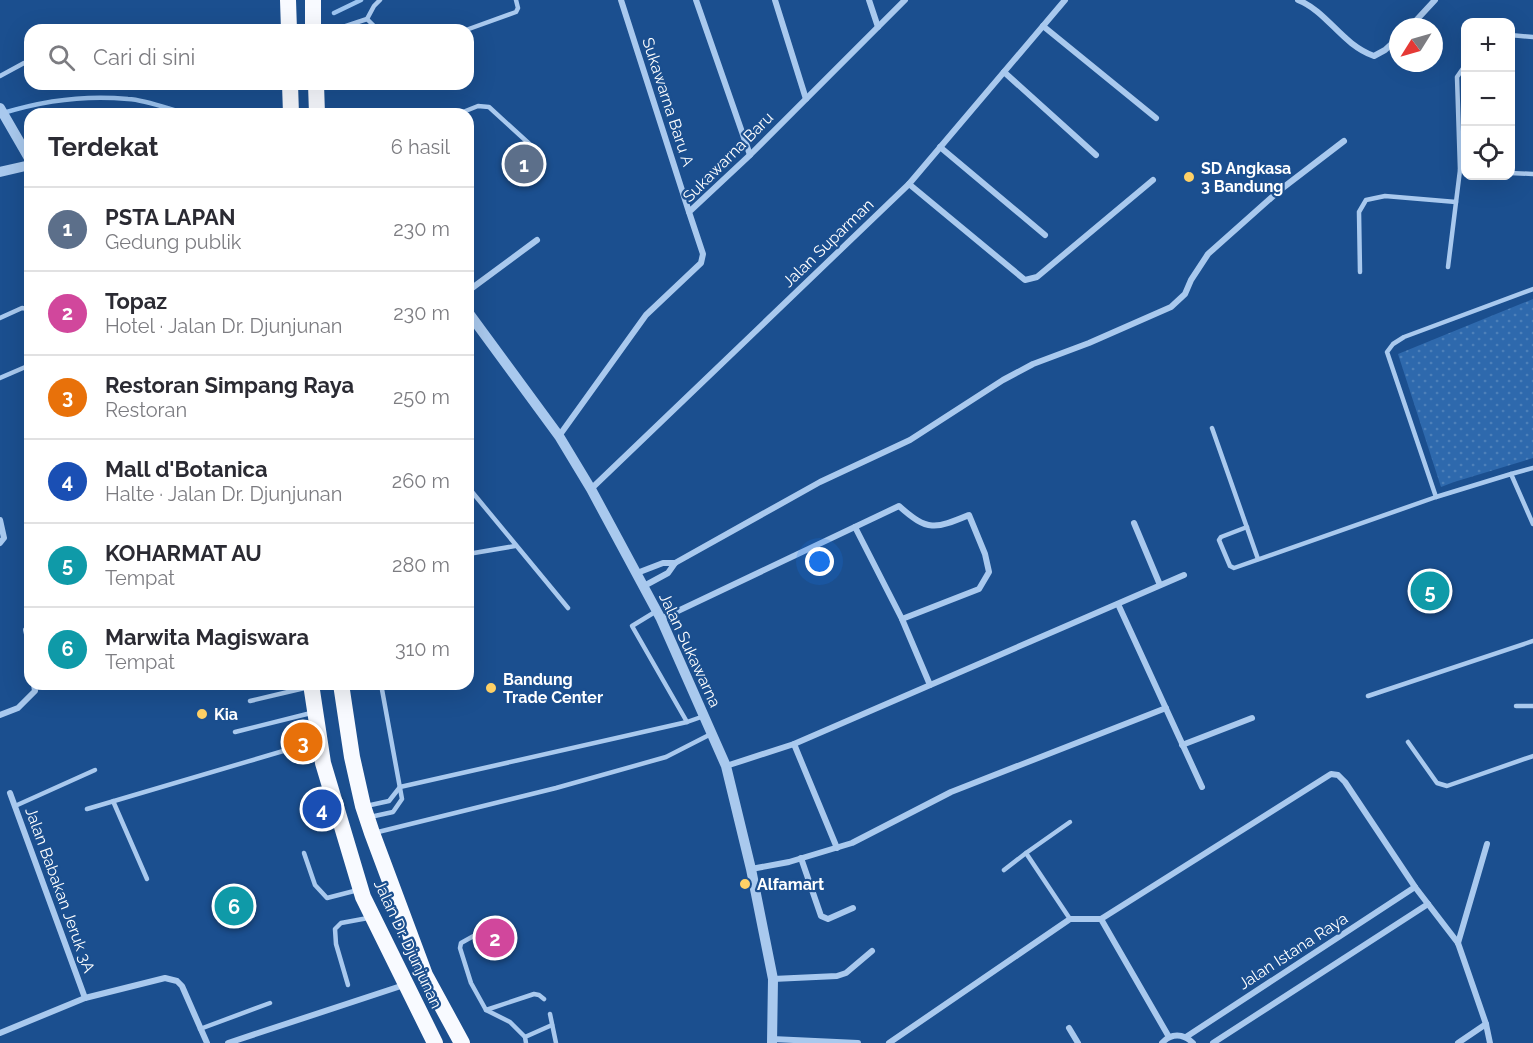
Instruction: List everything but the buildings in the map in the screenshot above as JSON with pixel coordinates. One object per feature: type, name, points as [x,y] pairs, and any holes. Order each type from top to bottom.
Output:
[{"type":"highway","points":[[288,0],[289,24]]},
{"type":"highway","points":[[313,0],[313,24]]},
{"type":"highway","points":[[290,90],[291,108]]},
{"type":"highway","points":[[316,90],[317,108]]},
{"type":"highway","name":"Jalan Dr. Djunjunan","points":[[312,690],[323,763],[361,889],[405,985],[435,1043]]},
{"type":"highway","name":"Jalan Dr. Djunjunan","points":[[342,690],[367,819],[425,975],[462,1043]]},
{"type":"street","name":"Sukawarna Baru A","points":[[621,0],[689,212]]},
{"type":"street","points":[[696,0],[750,155]]},
{"type":"street","points":[[775,0],[806,99]]},
{"type":"street","points":[[868,0],[878,27]]},
{"type":"street","name":"Sukawarna Baru","points":[[559,436],[646,315],[701,263],[703,254],[689,212],[750,155],[904,0]]},
{"type":"street","name":"Jalan Suparman","points":[[591,489],[909,183],[1065,0]]},
{"type":"street","points":[[1298,0],[1307,2],[1350,44],[1362,52],[1374,56],[1389,46]]},
{"type":"street","points":[[1418,18],[1435,0]]},
{"type":"street","points":[[1043,26],[1156,118]]},
{"type":"street","points":[[1004,72],[1096,155]]},
{"type":"street","points":[[0,108],[24,150]]},
{"type":"street","points":[[644,586],[668,573],[675,563],[820,482],[910,440],[1003,380],[1033,364],[1089,343],[1171,307],[1185,294],[1193,275],[1208,254],[1280,190],[1344,141]]},
{"type":"street","points":[[940,147],[1045,235]]},
{"type":"street","points":[[0,172],[24,166]]},
{"type":"street","points":[[909,183],[1025,280],[1037,277],[1153,180]]},
{"type":"street","points":[[474,287],[537,240]]},
{"type":"street","name":"Jalan Sukawarna","points":[[474,320],[559,436],[591,489],[659,615],[726,766],[751,868],[773,979],[772,1041]]},
{"type":"street","points":[[659,615],[899,506],[917,522],[941,527],[969,515],[985,554],[989,572],[979,589],[902,619]]},
{"type":"street","points":[[0,520],[4,538],[0,543]]},
{"type":"street","points":[[1134,523],[1160,585]]},
{"type":"street","points":[[855,527],[902,619],[930,685]]},
{"type":"street","points":[[637,573],[663,563],[675,563]]},
{"type":"street","points":[[726,766],[795,744],[1184,575]]},
{"type":"street","points":[[1118,604],[1202,787]]},
{"type":"street","points":[[0,715],[18,708],[35,690]]},
{"type":"street","points":[[751,868],[837,848],[878,831],[951,792],[1166,708]]},
{"type":"street","points":[[1182,745],[1252,718]]},
{"type":"street","points":[[795,744],[837,848]]},
{"type":"street","points":[[889,1043],[1070,919],[1101,919],[1331,774],[1338,775],[1345,782],[1415,887],[1458,944],[1486,1024],[1490,1043]]},
{"type":"street","name":"Jalan Babakan Jeruk 3A","points":[[10,792],[85,998]]},
{"type":"street","points":[[1458,944],[1487,844]]},
{"type":"street","points":[[801,858],[821,916],[828,919],[853,908]]},
{"type":"street","name":"Jalan Istana Raya","points":[[1186,1037],[1415,887]]},
{"type":"street","name":"Jalan Istana Raya","points":[[1213,1043],[1428,904]]},
{"type":"street","points":[[1101,919],[1169,1037]]},
{"type":"street","points":[[773,979],[837,976],[846,973],[872,951]]},
{"type":"street","points":[[0,1033],[85,998],[165,978],[172,979],[182,986],[207,1043]]},
{"type":"street","points":[[228,1043],[405,985]]},
{"type":"street","points":[[1458,1043],[1486,1024]]},
{"type":"street","points":[[1069,1028],[1078,1043]]},
{"type":"street","points":[[1161,1043],[1174,1035],[1186,1037],[1193,1043]]},
{"type":"street","points":[[772,1041],[858,1043]]},
{"type":"lane","points":[[352,24],[367,19],[380,0]]},
{"type":"lane","points":[[474,27],[516,12],[518,8],[516,0]]},
{"type":"lane","points":[[367,19],[372,24]]},
{"type":"lane","points":[[1515,35],[1533,37]]},
{"type":"lane","points":[[0,76],[24,63]]},
{"type":"lane","points":[[1461,71],[1457,77],[1461,139]]},
{"type":"lane","points":[[473,108],[489,107],[535,149]]},
{"type":"lane","points":[[1515,173],[1533,174]]},
{"type":"lane","points":[[1448,267],[1461,179]]},
{"type":"lane","points":[[1360,272],[1359,212],[1366,200],[1385,196],[1456,202]]},
{"type":"lane","points":[[1436,497],[1387,352],[1393,344],[1404,337],[1533,289]]},
{"type":"lane","points":[[0,318],[24,308]]},
{"type":"lane","points":[[0,378],[24,368]]},
{"type":"lane","points":[[1212,428],[1258,559]]},
{"type":"lane","points":[[1247,527],[1221,537],[1219,540],[1230,566],[1234,568],[1436,497],[1533,468]]},
{"type":"lane","points":[[1511,474],[1533,524]]},
{"type":"lane","points":[[474,495],[567,608]]},
{"type":"lane","points":[[1527,508],[1533,506]]},
{"type":"lane","points":[[474,553],[515,546]]},
{"type":"lane","points":[[659,615],[632,626],[687,722]]},
{"type":"lane","points":[[1368,696],[1533,641]]},
{"type":"lane","points":[[250,701],[292,690]]},
{"type":"lane","points":[[367,819],[393,812],[402,799],[382,690]]},
{"type":"lane","points":[[1516,706],[1533,706]]},
{"type":"lane","points":[[236,732],[315,712]]},
{"type":"lane","points":[[367,819],[389,801],[400,788],[687,722],[704,716]]},
{"type":"lane","points":[[367,819],[556,788],[666,757],[712,734]]},
{"type":"lane","points":[[87,808],[319,741]]},
{"type":"lane","points":[[1408,742],[1437,783],[1447,786],[1533,756]]},
{"type":"lane","points":[[15,806],[95,770]]},
{"type":"lane","points":[[113,801],[147,879]]},
{"type":"lane","points":[[1004,870],[1070,822]]},
{"type":"lane","points":[[303,853],[315,885],[327,898],[361,889]]},
{"type":"lane","points":[[1026,853],[1070,919]]},
{"type":"lane","points":[[348,985],[336,944],[335,929],[341,923],[374,918]]},
{"type":"lane","points":[[497,923],[461,943],[471,983],[486,1010],[510,1022],[525,1040],[552,1026]]},
{"type":"lane","points":[[486,1010],[534,994],[544,999]]},
{"type":"lane","points":[[200,1029],[270,1003]]},
{"type":"lane","points":[[550,1014],[556,1043]]},
{"type":"shaded area","points":[[1533,299],[1533,458],[1441,487],[1398,354]]},
{"type":"waterway","points":[[334,13],[361,0]]},
{"type":"waterway","points":[[3,113],[49,102],[97,98],[135,100],[167,108]]},
{"type":"place","name":"PSTA LAPAN","points":[[524,164]]},
{"type":"place","name":"SD Angkasa 3 Bandung","points":[[1189,177]]},
{"type":"place","name":"KOHARMAT AU","points":[[1430,591]]},
{"type":"place","name":"Bandung Trade Center","points":[[491,688]]},
{"type":"place","name":"Kia","points":[[202,714]]},
{"type":"place","name":"Restoran Simpang Raya","points":[[303,742]]},
{"type":"place","name":"Mall d'Botanica","points":[[322,809]]},
{"type":"place","name":"Alfamart","points":[[745,884]]},
{"type":"place","name":"Marwita Magiswara","points":[[234,906]]},
{"type":"place","name":"Topaz","points":[[495,938]]}]
